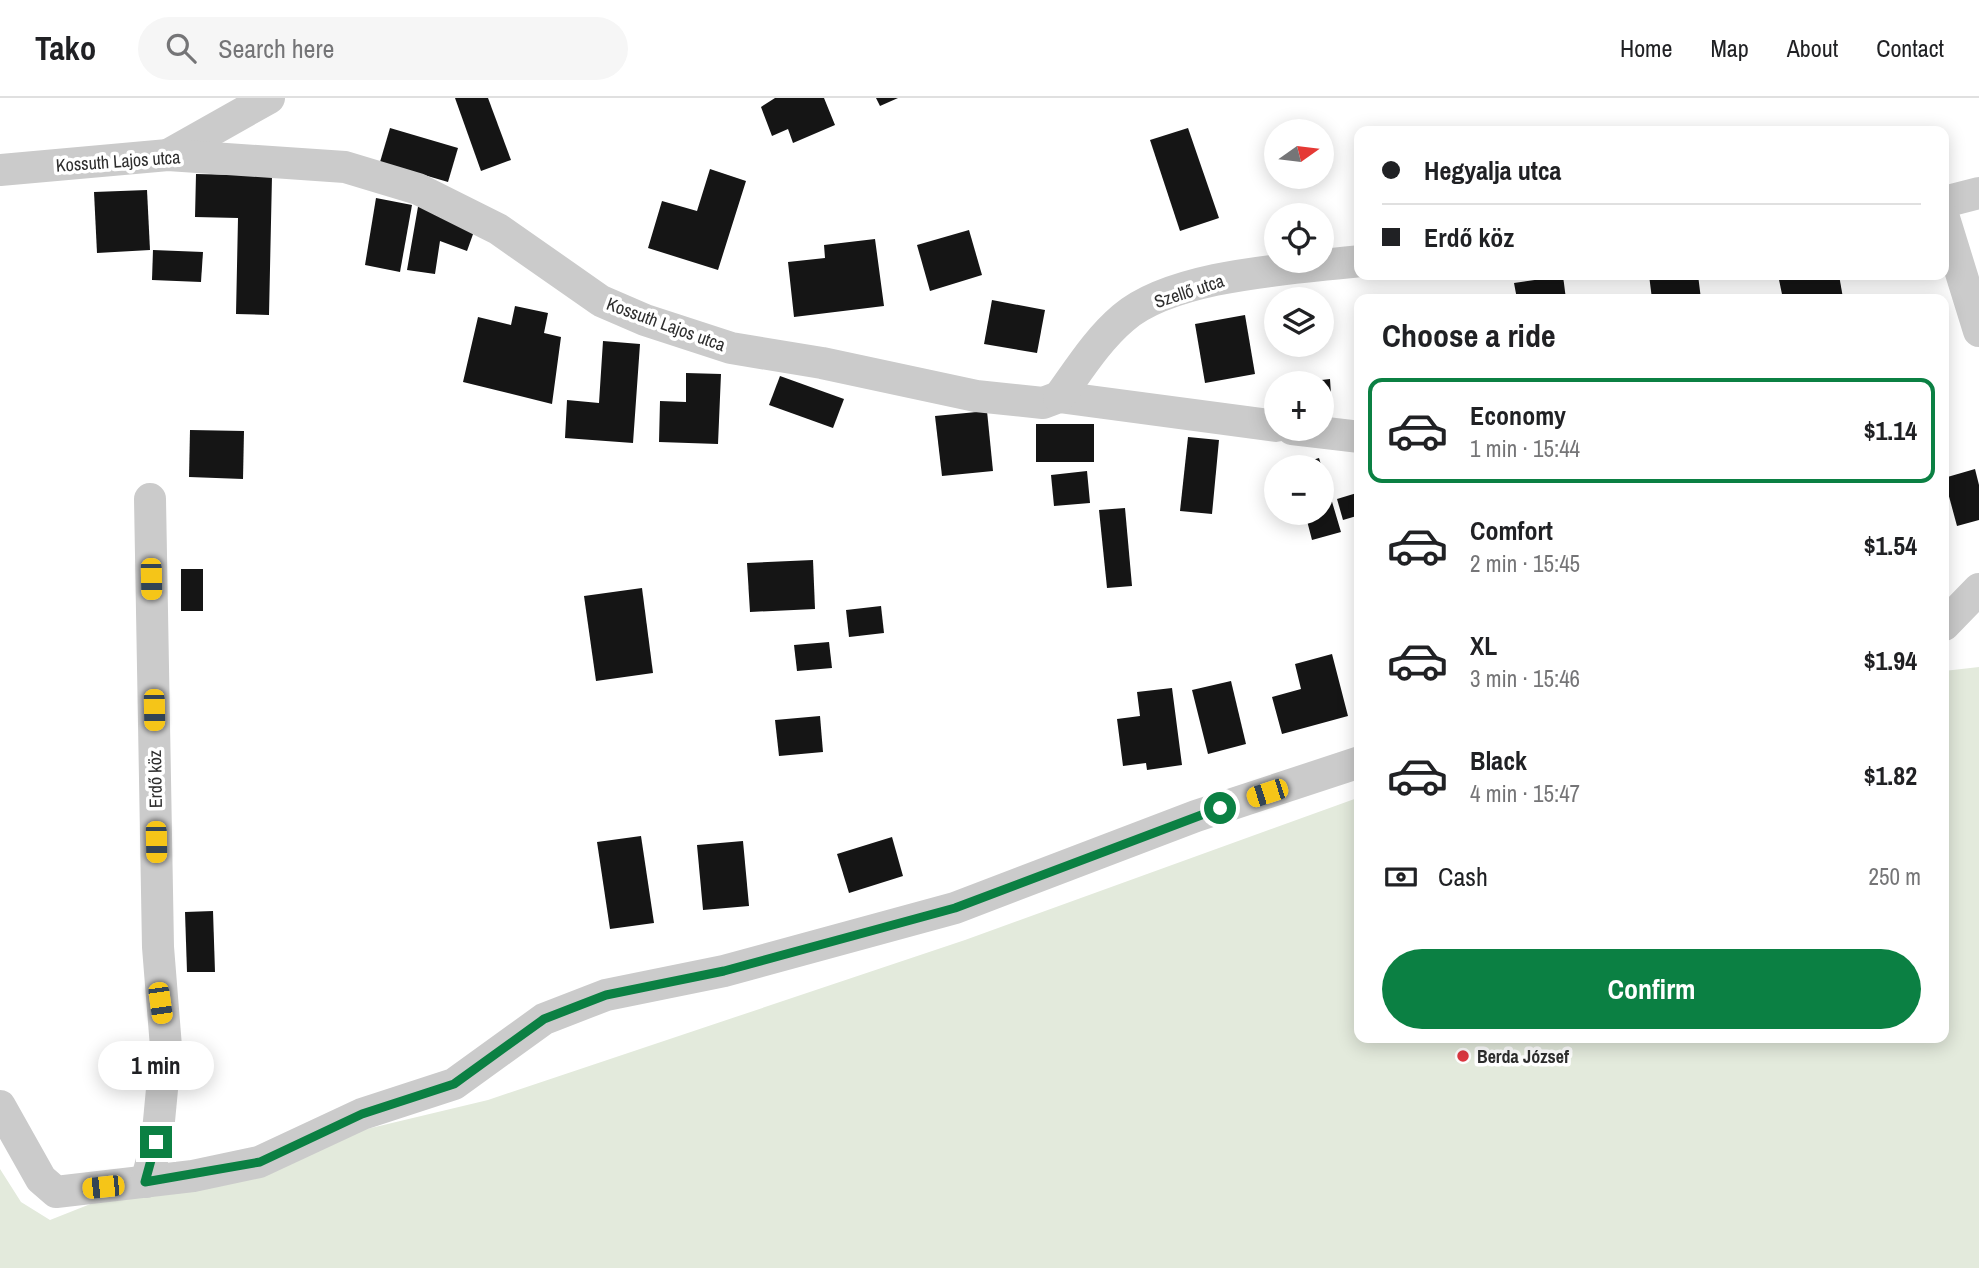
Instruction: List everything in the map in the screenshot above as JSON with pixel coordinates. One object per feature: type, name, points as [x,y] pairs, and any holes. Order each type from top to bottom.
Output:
[{"type":"street","points":[[168,155],[269,98]]},
{"type":"street","name":"Kossuth Lajos utca","points":[[0,170],[168,155],[345,167],[418,189],[521,242],[601,301],[645,320],[731,348],[822,363],[976,396],[1043,403],[1059,397],[1264,424]]},
{"type":"street","points":[[1949,201],[1979,193]]},
{"type":"street","points":[[1949,234],[1979,331]]},
{"type":"street","name":"Szellő utca","points":[[1059,397],[1123,317],[1161,296],[1224,278],[1354,262]]},
{"type":"street","points":[[1334,434],[1354,436]]},
{"type":"street","name":"Erdő köz","points":[[145,1182],[156,1142],[166,1047],[158,947],[150,499]]},
{"type":"street","points":[[1949,622],[1979,589]]},
{"type":"street","points":[[1949,627],[1979,626]]},
{"type":"street","points":[[0,1106],[41,1179],[56,1192],[145,1182],[260,1162],[362,1114],[454,1084],[544,1019],[606,995],[724,971],[955,908],[1196,816],[1354,764]]},
{"type":"shaded area","points":[[1979,667],[1979,1268],[0,1268],[0,1169],[21,1202],[50,1220],[146,1182],[488,1100],[965,940],[1354,799],[1354,1043],[1949,1043],[1949,670]]},
{"type":"building","points":[[455,98],[488,98],[511,160],[481,171]]},
{"type":"building","points":[[775,98],[824,98],[835,125],[793,143],[788,129],[772,136],[761,107]]},
{"type":"building","points":[[876,98],[898,98],[880,106]]},
{"type":"building","points":[[390,128],[458,148],[448,182],[380,162]]},
{"type":"building","points":[[1188,128],[1219,218],[1180,231],[1150,140]]},
{"type":"building","points":[[710,169],[746,181],[718,270],[648,248],[662,201],[697,211]]},
{"type":"building","points":[[196,174],[272,176],[269,315],[236,314],[238,218],[195,217]]},
{"type":"building","points":[[147,190],[150,250],[97,253],[94,192]]},
{"type":"building","points":[[376,198],[412,205],[400,272],[365,265]]},
{"type":"building","points":[[419,201],[477,223],[467,251],[440,241],[435,274],[407,270]]},
{"type":"building","points":[[969,230],[982,275],[930,291],[917,245]]},
{"type":"building","points":[[875,239],[884,306],[794,317],[788,262],[825,258],[824,245]]},
{"type":"building","points":[[153,250],[203,252],[201,282],[152,280]]},
{"type":"building","points":[[1564,280],[1565,294],[1516,294],[1514,283]]},
{"type":"building","points":[[1650,280],[1699,280],[1700,294],[1651,294]]},
{"type":"building","points":[[1779,280],[1840,280],[1842,294],[1782,294]]},
{"type":"building","points":[[992,300],[1045,310],[1037,353],[984,344]]},
{"type":"building","points":[[515,306],[548,313],[544,333],[561,337],[552,404],[463,382],[478,317],[511,325]]},
{"type":"building","points":[[1245,315],[1255,374],[1205,383],[1195,324]]},
{"type":"building","points":[[603,341],[640,344],[633,443],[565,438],[567,400],[599,403]]},
{"type":"building","points":[[686,373],[721,374],[718,444],[659,442],[660,401],[686,402]]},
{"type":"building","points":[[780,376],[844,399],[833,428],[769,405]]},
{"type":"building","points":[[987,411],[993,471],[942,476],[935,416]]},
{"type":"building","points":[[1036,424],[1094,424],[1094,462],[1036,462]]},
{"type":"building","points":[[190,430],[244,431],[243,479],[189,477]]},
{"type":"building","points":[[1188,437],[1219,440],[1212,514],[1180,511]]},
{"type":"building","points":[[1975,469],[1979,485],[1979,520],[1957,526],[1949,496],[1949,477]]},
{"type":"building","points":[[1087,471],[1090,503],[1054,506],[1051,475]]},
{"type":"building","points":[[1354,494],[1354,517],[1343,520],[1337,499]]},
{"type":"building","points":[[1125,508],[1132,586],[1107,588],[1099,510]]},
{"type":"building","points":[[1334,508],[1341,532],[1312,540],[1308,525],[1334,525]]},
{"type":"building","points":[[813,560],[815,609],[750,612],[747,563]]},
{"type":"building","points":[[181,569],[203,569],[203,611],[181,611]]},
{"type":"building","points":[[642,588],[653,673],[596,681],[584,596]]},
{"type":"building","points":[[881,606],[884,633],[849,637],[846,610]]},
{"type":"building","points":[[829,642],[832,668],[797,671],[794,645]]},
{"type":"building","points":[[1332,654],[1348,716],[1282,734],[1272,697],[1301,689],[1295,664]]},
{"type":"building","points":[[1231,681],[1246,744],[1208,754],[1192,690]]},
{"type":"building","points":[[1172,688],[1182,765],[1147,770],[1146,763],[1123,766],[1117,719],[1140,716],[1137,692]]},
{"type":"building","points":[[820,716],[823,752],[779,756],[775,720]]},
{"type":"building","points":[[641,836],[654,923],[610,929],[597,842]]},
{"type":"building","points":[[892,837],[903,876],[849,893],[837,854]]},
{"type":"building","points":[[743,841],[749,906],[703,910],[697,845]]},
{"type":"building","points":[[213,911],[215,972],[187,972],[185,912]]},
{"type":"place","name":"Berda József","points":[[1463,1056]]},
{"type":"route","points":[[156,1142],[145,1182],[193,1176],[260,1162],[362,1114],[454,1084],[544,1019],[606,995],[724,971],[955,908],[1220,808]]}]
